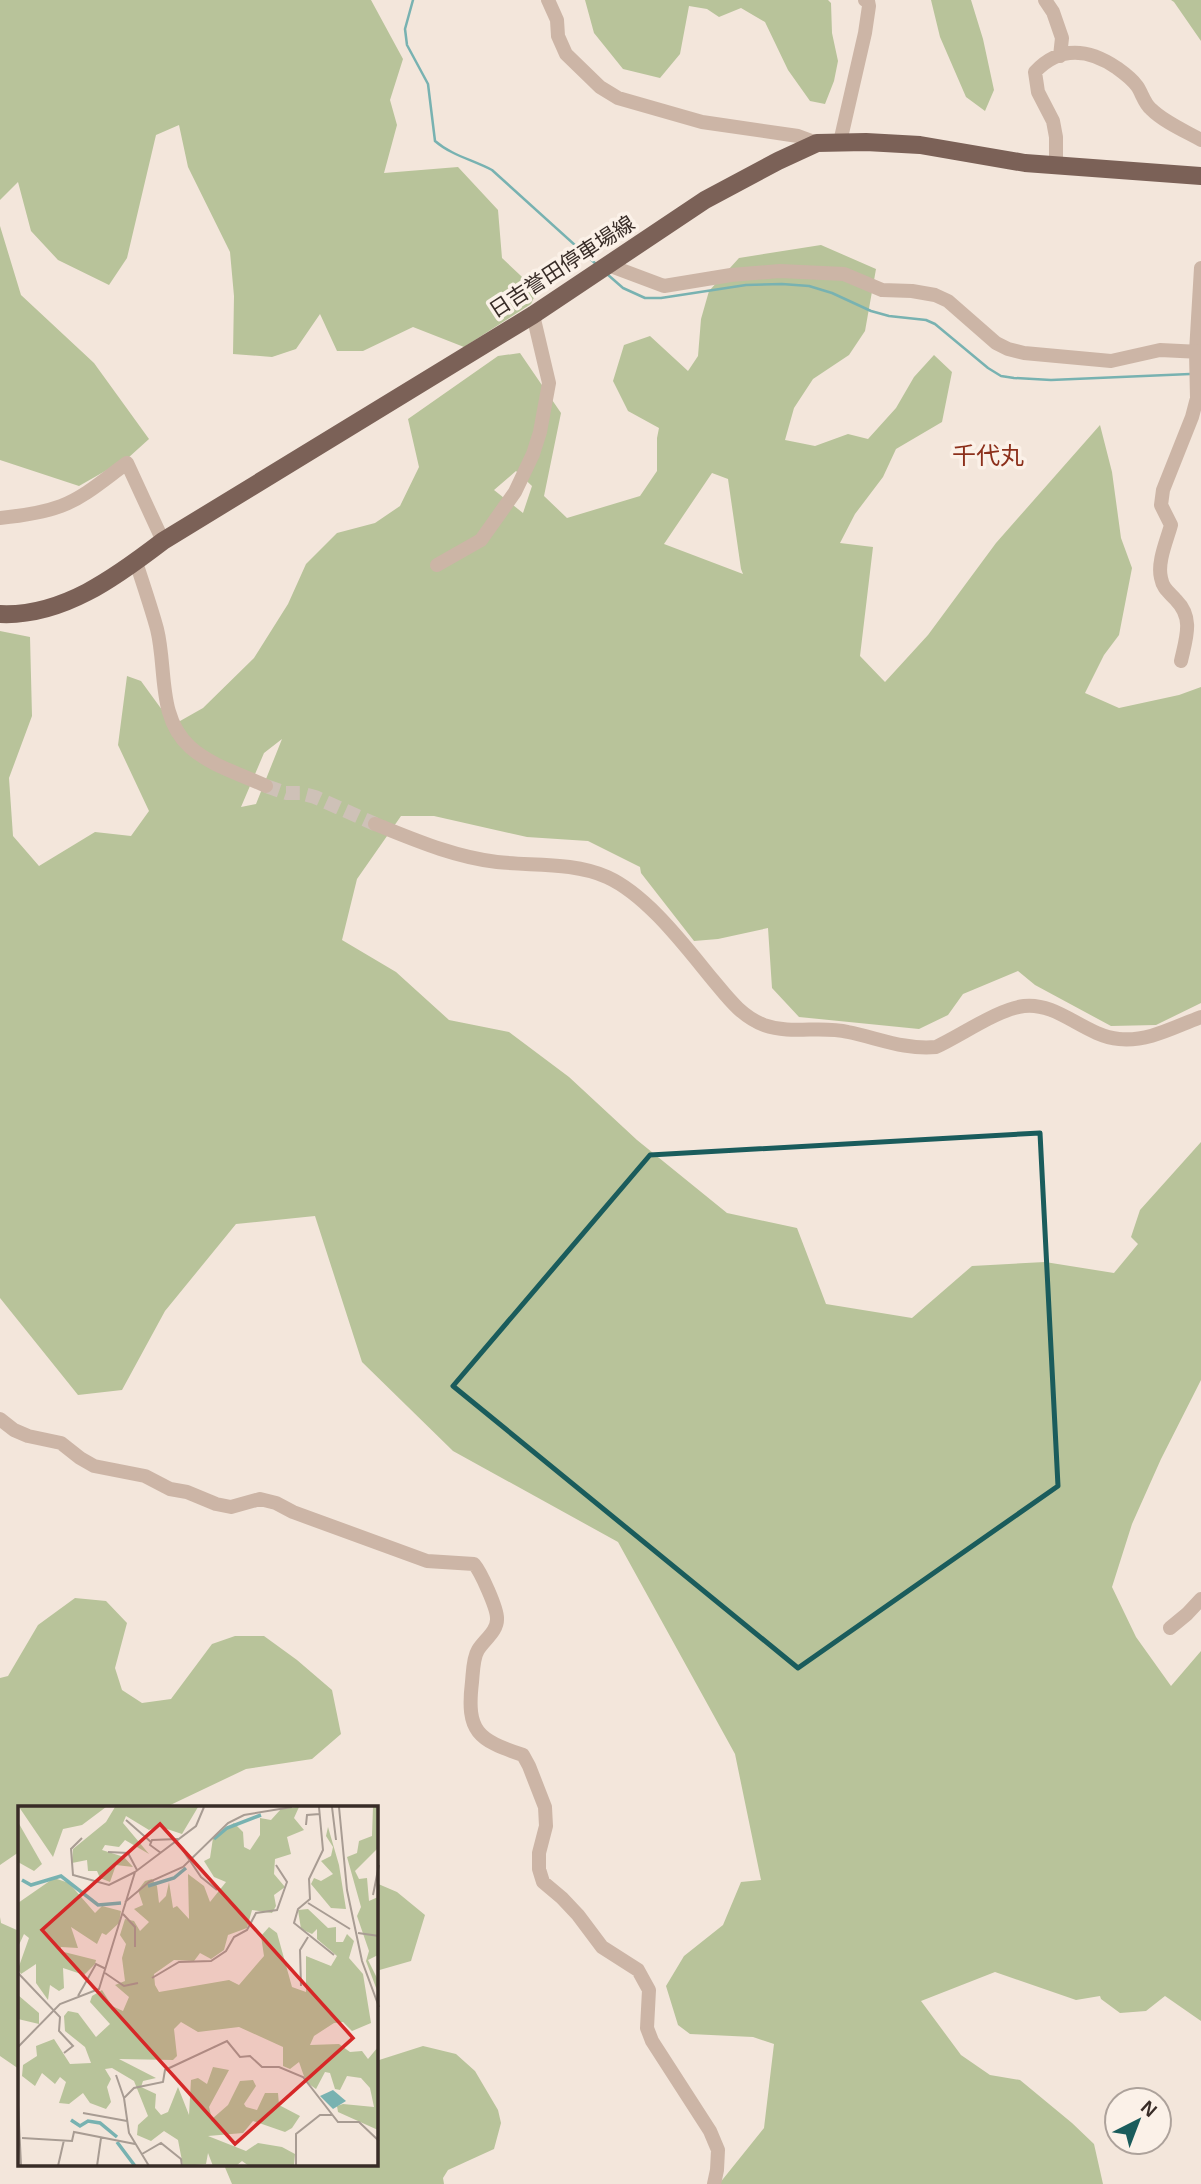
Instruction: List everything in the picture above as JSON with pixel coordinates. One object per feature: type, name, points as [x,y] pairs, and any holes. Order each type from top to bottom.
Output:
[{"type":"main road","name":"日吉誉田停車場線","points":[[0,614],[19,615],[70,601],[136,562],[163,541],[533,315],[705,200],[778,160],[817,143],[920,145],[1024,163],[1201,176]]},
{"type":"street","points":[[548,0],[557,20],[558,36],[566,54],[600,87],[618,98],[702,122],[798,136],[817,143]]},
{"type":"street","points":[[840,142],[865,33],[869,6],[865,0]]},
{"type":"street","points":[[1045,0],[1053,12],[1062,38],[1060,56]]},
{"type":"street","points":[[1056,165],[1053,121],[1038,92],[1035,72],[1042,64],[1069,51],[1091,54],[1106,61],[1136,85],[1148,107],[1156,114],[1201,140]]},
{"type":"street","points":[[607,265],[664,286],[731,275],[780,271],[844,274],[882,290],[935,295],[948,301],[996,343],[1024,353],[1111,361],[1160,350],[1198,352]]},
{"type":"street","points":[[1181,661],[1189,628],[1186,615],[1178,601],[1164,589],[1159,575],[1171,525],[1161,505],[1163,490],[1197,398],[1201,268]]},
{"type":"street","points":[[437,565],[481,540],[515,492],[533,454],[549,383],[533,315]]},
{"type":"street","points":[[0,518],[18,517],[61,506],[127,463],[163,541]]},
{"type":"street","points":[[136,562],[157,631],[167,710],[176,731],[188,746],[203,757],[267,786]]},
{"type":"street","points":[[375,824],[454,854],[496,862],[577,869],[606,876],[634,893],[652,910],[734,1006],[764,1025],[788,1031],[846,1031],[900,1045],[926,1048],[936,1046],[1024,1006],[1041,1006],[1094,1033],[1119,1039],[1151,1037],[1201,1017]]},
{"type":"street","points":[[0,1419],[14,1430],[28,1436],[61,1443],[94,1466],[145,1476],[170,1489],[187,1492],[216,1504],[231,1507],[260,1499],[427,1562],[474,1564],[480,1571],[498,1617],[496,1627],[476,1653],[470,1717],[479,1734],[500,1747],[523,1755],[529,1766],[545,1807],[546,1826],[539,1861],[543,1882],[570,1906],[602,1947],[638,1970],[649,1990],[647,2028],[652,2041],[710,2130],[718,2150],[718,2171],[714,2184]]},
{"type":"street","points":[[1170,1628],[1201,1599]]},
{"type":"highlighted area","points":[[1040,1133],[1058,1486],[798,1668],[453,1386],[650,1155]]},
{"type":"green space","points":[[0,0],[371,0],[403,59],[390,100],[397,125],[384,173],[458,167],[498,210],[502,258],[537,291],[531,304],[464,347],[413,327],[363,351],[337,351],[320,314],[296,349],[272,357],[233,354],[234,296],[230,252],[188,167],[179,125],[156,135],[127,258],[109,285],[58,260],[31,231],[18,182],[0,200]]},
{"type":"green space","points":[[585,0],[828,0],[831,3],[832,33],[838,61],[834,81],[825,104],[810,101],[788,70],[765,22],[741,8],[719,17],[707,9],[689,6],[680,54],[660,78],[623,69],[594,33]]},
{"type":"green space","points":[[931,0],[971,0],[994,90],[985,111],[966,97],[940,37]]},
{"type":"green space","points":[[1171,0],[1201,0],[1201,41],[1174,2]]},
{"type":"green space","points":[[0,226],[21,295],[94,363],[149,439],[128,458],[79,486],[0,460]]},
{"type":"green space","points":[[821,245],[876,269],[865,331],[849,355],[813,379],[794,408],[785,440],[815,446],[848,434],[868,439],[896,408],[914,377],[934,355],[952,372],[942,422],[896,449],[883,477],[855,514],[840,543],[873,547],[860,656],[885,682],[928,635],[996,543],[1100,425],[1112,472],[1121,538],[1132,568],[1119,635],[1104,655],[1085,693],[1119,708],[1179,695],[1201,687],[1201,1003],[1156,1025],[1111,1026],[1035,985],[1018,971],[963,994],[948,1015],[919,1029],[799,1017],[772,988],[768,928],[718,939],[694,941],[641,873],[640,867],[588,841],[527,837],[434,816],[401,816],[357,879],[342,940],[396,972],[449,1020],[509,1032],[569,1077],[637,1140],[727,1213],[797,1228],[826,1304],[912,1318],[972,1266],[1045,1262],[1114,1273],[1138,1244],[1131,1237],[1140,1210],[1201,1142],[1201,1380],[1132,1524],[1112,1587],[1136,1637],[1171,1686],[1201,1651],[1201,2021],[1165,1996],[1146,2011],[1120,2013],[1100,1996],[1076,2000],[995,1972],[921,2001],[961,2055],[990,2075],[1020,2080],[1094,2144],[1103,2184],[719,2184],[764,2128],[774,2044],[753,2037],[690,2034],[678,2025],[666,1986],[684,1956],[723,1925],[741,1882],[761,1880],[735,1754],[618,1542],[453,1451],[362,1362],[315,1216],[236,1224],[165,1311],[122,1390],[78,1395],[0,1298],[0,631],[30,637],[32,716],[9,778],[13,836],[39,866],[95,832],[131,836],[149,811],[118,745],[127,676],[141,681],[173,725],[203,708],[254,658],[288,604],[306,564],[337,533],[375,523],[400,506],[419,467],[408,419],[498,356],[520,353],[561,413],[544,496],[567,518],[640,496],[657,471],[659,428],[628,411],[613,381],[624,345],[650,336],[688,371],[698,356],[701,319],[709,291],[739,258]],"holes":[[[516,471],[532,486],[523,513],[494,490]],[[712,473],[728,479],[743,574],[664,544]],[[282,739],[256,804],[241,807],[264,753]]]},
{"type":"green space","points":[[75,1598],[106,1601],[127,1623],[115,1668],[122,1690],[142,1703],[171,1699],[212,1644],[235,1636],[264,1636],[332,1690],[341,1734],[312,1759],[246,1769],[168,1806],[18,1806],[18,1853],[0,1865],[0,1678],[8,1676],[38,1625]]},
{"type":"green space","points":[[378,1884],[397,1892],[425,1915],[411,1961],[378,1970]]},
{"type":"green space","points":[[0,1917],[1,1923],[18,1931],[18,2068],[0,2056]]},
{"type":"green space","points":[[423,2046],[456,2054],[475,2071],[498,2110],[501,2123],[494,2149],[448,2170],[443,2178],[444,2184],[232,2184],[224,2166],[378,2166],[378,2060]]},
{"type":"waterway","points":[[413,0],[405,29],[407,45],[428,84],[435,141],[455,154],[492,170],[597,265]]},
{"type":"waterway","points":[[607,274],[623,288],[645,298],[746,285],[809,286],[832,293],[871,311],[926,320],[935,324],[1001,376],[1051,380],[1190,374]]},
{"type":"tunnel","points":[[266,786],[286,793],[315,797],[375,824]]},
{"type":"district","name":"千代丸","points":[[988,456]]}]
